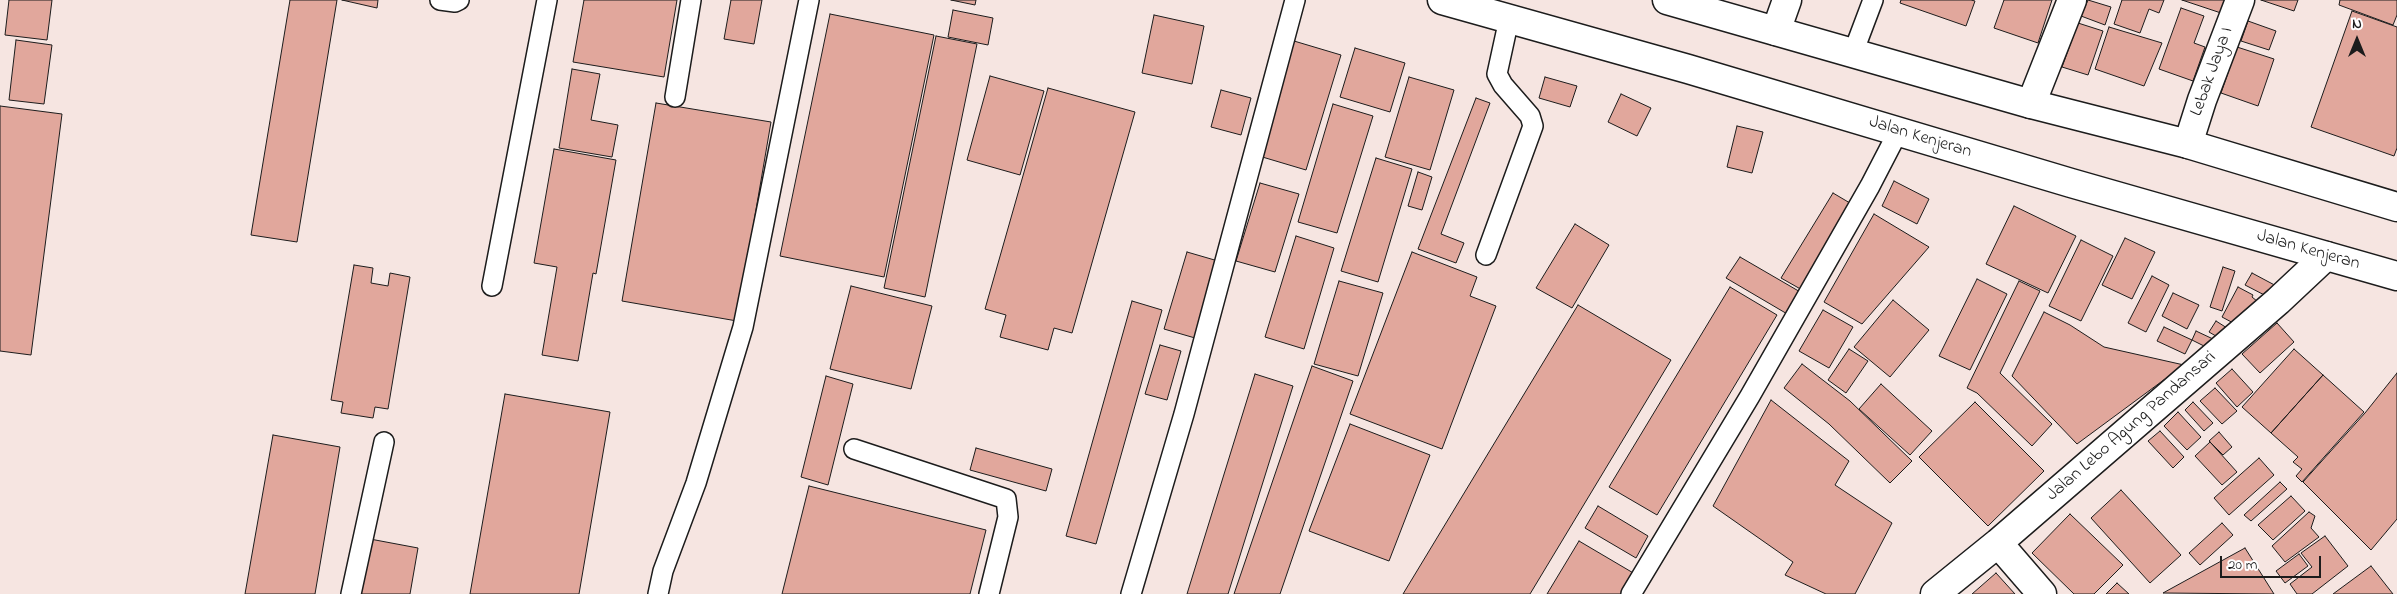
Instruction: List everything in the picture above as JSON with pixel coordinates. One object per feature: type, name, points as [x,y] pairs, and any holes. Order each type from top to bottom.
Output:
[{"type":"main road","name":"Jalan Kenjeran","points":[[1442,0],[1688,69],[1898,132],[2397,276]]},
{"type":"main road","points":[[1667,0],[2031,104],[2188,144],[2397,206]]},
{"type":"main road","points":[[1776,32],[1786,0]]},
{"type":"main road","points":[[2031,104],[2072,0]]},
{"type":"main road","name":"Lebak Jaya I","points":[[2188,144],[2202,100],[2240,0]]},
{"type":"main road","name":"Jalan Lebo Agung Pandansari","points":[[1935,594],[1998,543],[2278,301],[2326,256]]},
{"type":"main road","points":[[1998,543],[2042,594]]},
{"type":"lane","points":[[440,0],[454,2],[458,0]]},
{"type":"lane","points":[[492,286],[547,0]]},
{"type":"lane","points":[[675,97],[691,0]]},
{"type":"lane","points":[[658,594],[663,571],[696,484],[743,327],[809,0]]},
{"type":"lane","points":[[1131,594],[1184,414],[1294,0]]},
{"type":"lane","points":[[1853,53],[1873,0]]},
{"type":"lane","points":[[1486,255],[1533,126],[1530,116],[1502,85],[1497,74],[1509,19]]},
{"type":"lane","points":[[1631,594],[1750,396],[1870,186],[1898,132]]},
{"type":"lane","points":[[351,594],[384,442]]},
{"type":"lane","points":[[854,450],[1006,499],[1008,518],[989,594]]},
{"type":"building","points":[[9,0],[52,0],[47,40],[5,35]]},
{"type":"building","points":[[290,0],[337,0],[297,242],[251,235]]},
{"type":"building","points":[[342,0],[378,0],[377,8]]},
{"type":"building","points":[[584,0],[677,0],[664,77],[573,62]]},
{"type":"building","points":[[731,0],[762,0],[754,44],[724,39]]},
{"type":"building","points":[[951,0],[976,0],[975,5]]},
{"type":"building","points":[[1901,0],[1975,1],[1966,26],[1900,3]]},
{"type":"building","points":[[2004,0],[2052,0],[2038,43],[1994,28]]},
{"type":"building","points":[[2088,0],[2111,7],[2105,25],[2081,16]]},
{"type":"building","points":[[2122,0],[2164,0],[2159,13],[2149,9],[2140,33],[2114,24]]},
{"type":"building","points":[[2182,0],[2225,0],[2221,13]]},
{"type":"building","points":[[2261,0],[2298,0],[2294,11]]},
{"type":"building","points":[[2340,0],[2397,0],[2397,15],[2393,25],[2339,5]]},
{"type":"building","points":[[2181,8],[2204,16],[2194,43],[2205,47],[2193,81],[2159,69]]},
{"type":"building","points":[[953,10],[993,18],[988,45],[948,37]]},
{"type":"building","points":[[2352,11],[2397,27],[2397,148],[2394,156],[2311,127]]},
{"type":"building","points":[[830,14],[934,35],[884,277],[780,256]]},
{"type":"building","points":[[1154,15],[1204,26],[1192,84],[1142,73]]},
{"type":"building","points":[[2248,21],[2276,31],[2269,50],[2241,41]]},
{"type":"building","points":[[2078,23],[2103,31],[2088,75],[2062,67]]},
{"type":"building","points":[[2109,27],[2162,43],[2144,86],[2095,69]]},
{"type":"building","points":[[936,36],[977,44],[925,297],[884,288]]},
{"type":"building","points":[[16,40],[52,45],[44,104],[9,100]]},
{"type":"building","points":[[1294,41],[1341,55],[1306,170],[1259,156]]},
{"type":"building","points":[[2237,47],[2274,59],[2258,106],[2221,93]]},
{"type":"building","points":[[1355,48],[1405,63],[1390,112],[1340,97]]},
{"type":"building","points":[[572,69],[600,74],[591,120],[618,125],[612,157],[559,148]]},
{"type":"building","points":[[990,76],[1044,91],[1020,175],[967,160]]},
{"type":"building","points":[[1409,77],[1454,90],[1430,170],[1385,157]]},
{"type":"building","points":[[1545,77],[1577,86],[1570,107],[1539,98]]},
{"type":"building","points":[[1048,88],[1135,112],[1072,333],[1054,328],[1048,350],[1000,337],[1006,315],[985,309]]},
{"type":"building","points":[[1221,90],[1251,98],[1241,135],[1211,127]]},
{"type":"building","points":[[1621,94],[1651,108],[1637,136],[1608,122]]},
{"type":"building","points":[[1476,98],[1490,103],[1441,234],[1464,243],[1456,263],[1418,249]]},
{"type":"building","points":[[656,103],[771,122],[737,321],[622,301]]},
{"type":"building","points":[[1333,104],[1373,116],[1337,233],[1298,222]]},
{"type":"building","points":[[0,106],[62,114],[31,355],[0,351]]},
{"type":"building","points":[[1737,126],[1763,132],[1752,173],[1727,167]]},
{"type":"building","points":[[554,149],[616,160],[596,274],[593,273],[578,361],[542,355],[557,267],[534,263]]},
{"type":"building","points":[[1376,158],[1412,169],[1378,282],[1341,271]]},
{"type":"building","points":[[1418,172],[1432,177],[1422,210],[1408,206]]},
{"type":"building","points":[[1894,181],[1929,199],[1917,224],[1882,206]]},
{"type":"building","points":[[1260,183],[1299,194],[1275,272],[1236,261]]},
{"type":"building","points":[[1833,193],[1855,206],[1804,291],[1781,278]]},
{"type":"building","points":[[2014,206],[2076,236],[2048,293],[1986,264]]},
{"type":"building","points":[[1874,214],[1929,247],[1862,324],[1824,302]]},
{"type":"building","points":[[1575,224],[1609,245],[1572,308],[1536,288]]},
{"type":"building","points":[[1296,236],[1334,248],[1304,349],[1265,337]]},
{"type":"building","points":[[2125,238],[2155,252],[2132,299],[2102,285]]},
{"type":"building","points":[[2081,240],[2113,256],[2081,321],[2049,306]]},
{"type":"building","points":[[1187,252],[1218,261],[1195,338],[1164,329]]},
{"type":"building","points":[[1412,252],[1477,277],[1470,296],[1496,306],[1442,449],[1350,414]]},
{"type":"building","points":[[1740,257],[1802,293],[1789,315],[1726,278]]},
{"type":"building","points":[[354,265],[373,268],[371,283],[388,286],[390,273],[410,277],[388,409],[375,407],[373,418],[341,413],[343,402],[331,400]]},
{"type":"building","points":[[2223,267],[2235,271],[2222,311],[2210,307]]},
{"type":"building","points":[[2252,273],[2282,289],[2276,301],[2245,285]]},
{"type":"building","points":[[2152,276],[2169,285],[2146,332],[2128,323]]},
{"type":"building","points":[[1977,279],[2007,294],[1970,370],[1939,356]]},
{"type":"building","points":[[1339,281],[1383,293],[1358,376],[1314,364]]},
{"type":"building","points":[[2019,281],[2040,291],[2000,373],[2052,424],[2032,446],[1977,393],[1967,388]]},
{"type":"building","points":[[851,286],[932,306],[911,389],[830,369]]},
{"type":"building","points":[[1730,287],[1777,315],[1657,515],[1609,487]]},
{"type":"building","points":[[2238,287],[2253,295],[2252,297],[2263,306],[2237,325],[2222,317]]},
{"type":"building","points":[[2173,293],[2199,305],[2187,329],[2162,316]]},
{"type":"building","points":[[1893,300],[1929,330],[1890,377],[1854,347]]},
{"type":"building","points":[[1132,301],[1162,310],[1096,544],[1066,536]]},
{"type":"building","points":[[1578,305],[1671,360],[1530,594],[1403,594]]},
{"type":"building","points":[[1823,310],[1853,327],[1829,368],[1799,351]]},
{"type":"building","points":[[2044,312],[2070,325],[2104,347],[2184,365],[2077,444],[2012,376]]},
{"type":"building","points":[[2216,321],[2227,328],[2221,339],[2209,332]]},
{"type":"building","points":[[2277,323],[2294,342],[2260,373],[2242,354]]},
{"type":"building","points":[[2164,327],[2192,340],[2185,354],[2157,341]]},
{"type":"building","points":[[2196,331],[2213,339],[2208,348],[2192,340]]},
{"type":"building","points":[[1160,345],[1181,351],[1167,400],[1145,394]]},
{"type":"building","points":[[1849,349],[1868,361],[1846,393],[1828,380]]},
{"type":"building","points":[[2294,349],[2323,375],[2271,433],[2242,407]]},
{"type":"building","points":[[1802,364],[1850,401],[1912,461],[1890,483],[1829,424],[1784,388]]},
{"type":"building","points":[[1312,366],[1353,381],[1280,594],[1234,594]]},
{"type":"building","points":[[2232,369],[2253,392],[2237,407],[2216,383]]},
{"type":"building","points":[[2397,373],[2397,519],[2371,550],[2303,482],[2365,413]]},
{"type":"building","points":[[1255,374],[1293,386],[1228,594],[1187,594]]},
{"type":"building","points":[[2323,375],[2364,412],[2302,482],[2296,476],[2302,469],[2293,462],[2298,457],[2271,433]]},
{"type":"building","points":[[826,376],[853,384],[828,485],[801,477]]},
{"type":"building","points":[[1881,384],[1932,431],[1910,455],[1859,409]]},
{"type":"building","points":[[2215,388],[2237,411],[2222,424],[2200,401]]},
{"type":"building","points":[[505,394],[610,412],[579,594],[470,594]]},
{"type":"building","points":[[1771,400],[1849,461],[1835,485],[1892,523],[1855,594],[1826,594],[1785,575],[1793,562],[1713,506]]},
{"type":"building","points":[[1975,402],[2044,471],[1988,526],[1919,457]]},
{"type":"building","points":[[2193,402],[2213,423],[2204,431],[2185,410]]},
{"type":"building","points":[[2178,412],[2201,437],[2187,450],[2164,426]]},
{"type":"building","points":[[1350,424],[1430,455],[1389,561],[1309,531]]},
{"type":"building","points":[[2160,431],[2184,457],[2173,468],[2148,441]]},
{"type":"building","points":[[2219,432],[2232,447],[2223,455],[2209,441]]},
{"type":"building","points":[[273,435],[340,447],[315,594],[245,594]]},
{"type":"building","points":[[2210,442],[2237,472],[2222,485],[2195,456]]},
{"type":"building","points":[[976,448],[1052,469],[1046,491],[970,470]]},
{"type":"building","points":[[2259,458],[2274,475],[2229,515],[2214,498]]},
{"type":"building","points":[[2280,482],[2287,489],[2251,521],[2244,515]]},
{"type":"building","points":[[809,486],[986,530],[970,594],[782,594]]},
{"type":"building","points":[[2121,490],[2181,555],[2150,583],[2091,518]]},
{"type":"building","points":[[2291,496],[2305,511],[2273,540],[2258,525]]},
{"type":"building","points":[[1598,506],[1648,536],[1636,558],[1585,528]]},
{"type":"building","points":[[2309,512],[2315,516],[2311,528],[2319,537],[2285,562],[2272,546]]},
{"type":"building","points":[[2070,514],[2123,565],[2094,594],[2074,594],[2032,553]]},
{"type":"building","points":[[2222,523],[2233,535],[2200,565],[2189,553]]},
{"type":"building","points":[[2325,536],[2348,566],[2312,594],[2297,594],[2290,584],[2312,567],[2301,553]]},
{"type":"building","points":[[370,539],[418,548],[410,594],[361,594]]},
{"type":"building","points":[[1579,541],[1635,574],[1623,594],[1547,594]]},
{"type":"building","points":[[2245,548],[2274,594],[2163,593]]},
{"type":"building","points":[[2299,554],[2308,566],[2285,583],[2276,571]]},
{"type":"building","points":[[2371,566],[2393,594],[2333,594]]},
{"type":"building","points":[[1996,573],[2015,594],[1972,594]]},
{"type":"building","points":[[2117,583],[2129,594],[2106,594]]}]
